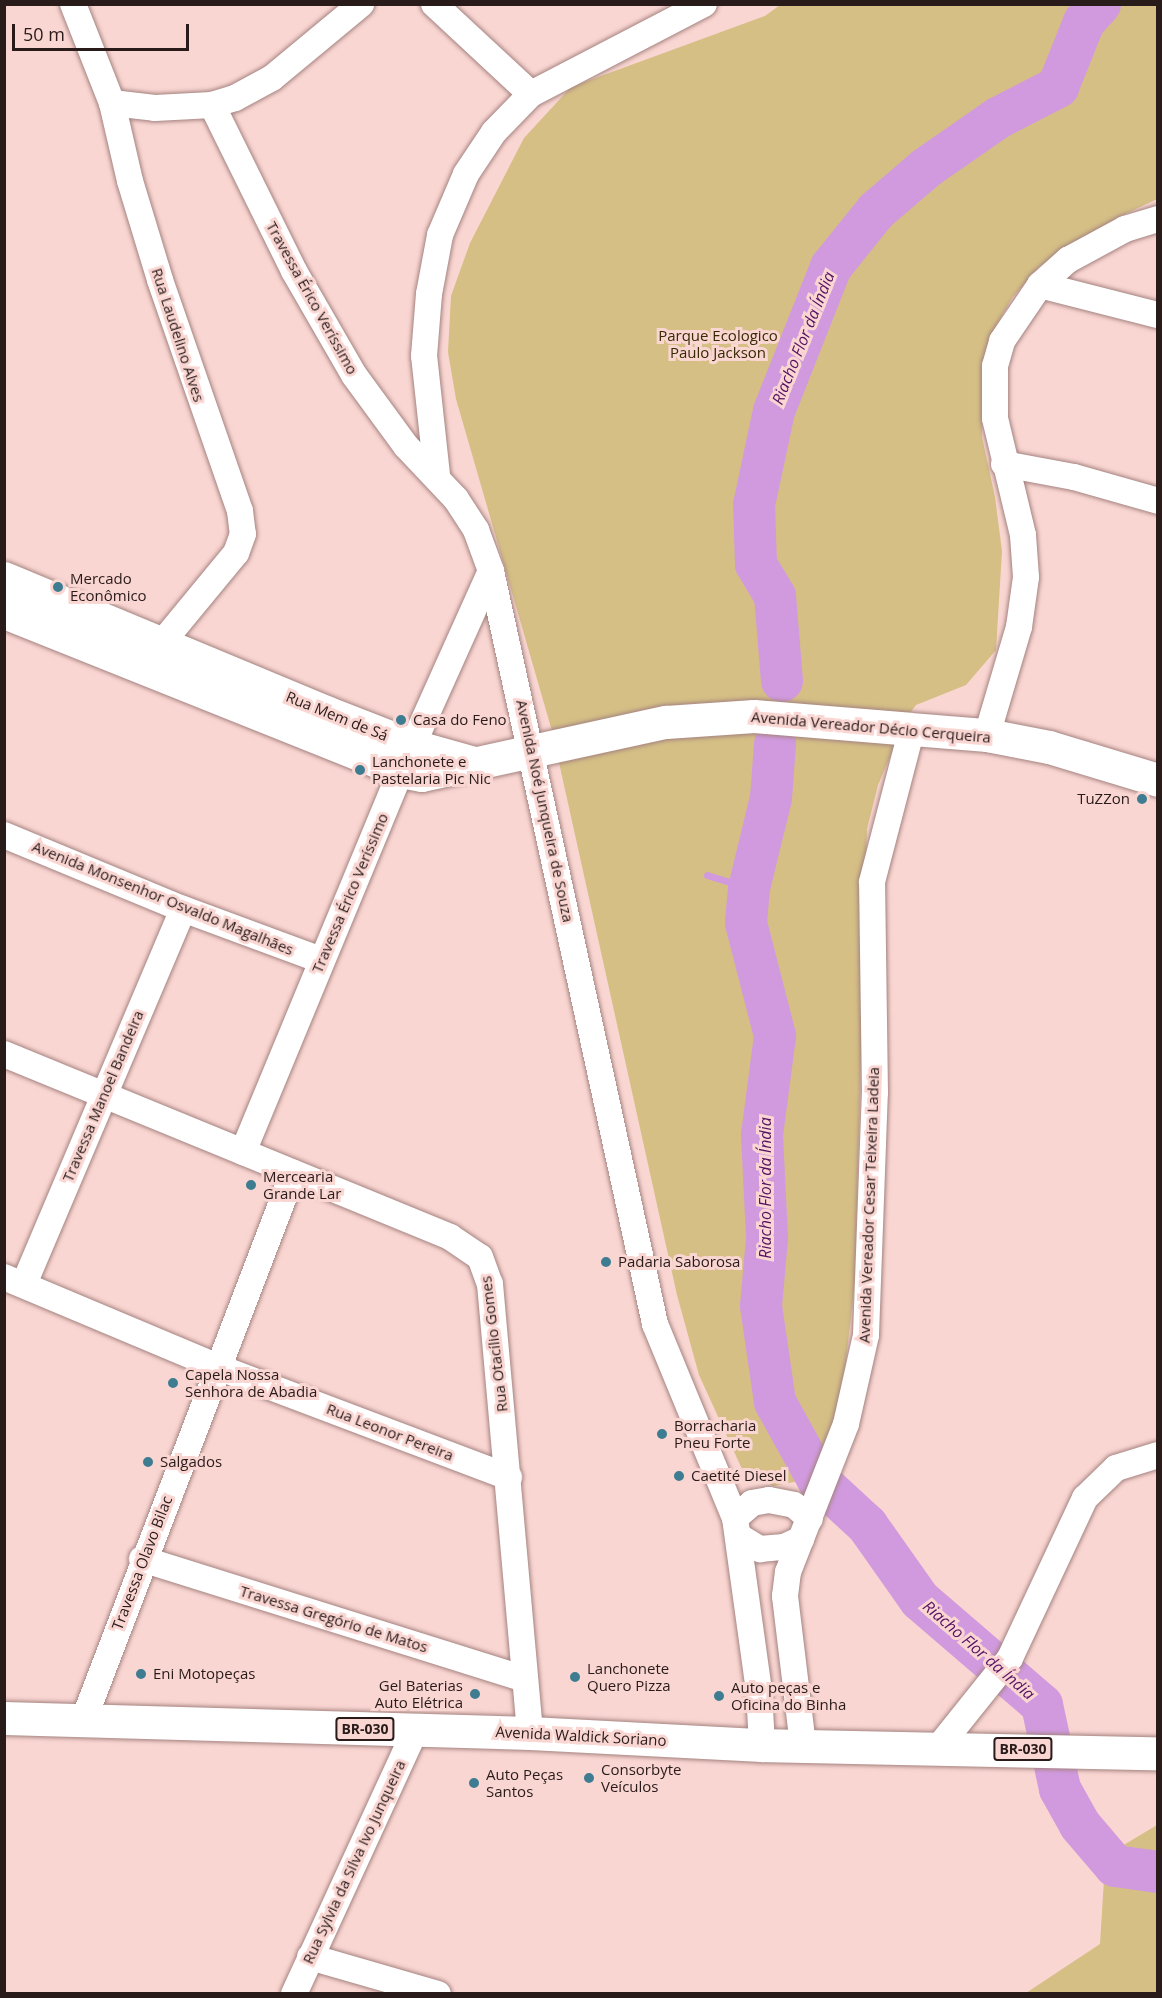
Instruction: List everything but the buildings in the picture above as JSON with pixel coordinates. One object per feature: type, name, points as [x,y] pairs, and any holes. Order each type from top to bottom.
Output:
[{"type":"street","name":"Rua Laudelino Alves","points":[[73,4],[112,103],[137,203],[201,406],[240,511],[243,534],[236,553],[149,650]]},
{"type":"street","points":[[112,103],[155,108],[212,105],[256,90],[361,4]]},
{"type":"street","points":[[434,4],[531,94]]},
{"type":"street","name":"Avenida Noé Junqueira de Souza","points":[[704,4],[531,94],[494,132],[466,174],[440,235],[429,294],[424,356],[437,475],[476,530],[491,571],[532,749],[655,1324],[671,1371],[736,1527],[759,1691],[762,1745]]},
{"type":"street","name":"Travessa Érico Veríssimo","points":[[212,105],[294,271],[354,375],[399,438],[437,475]]},
{"type":"street","points":[[987,735],[1019,627],[1026,578],[1023,535],[1004,464],[995,418],[995,366],[1014,320],[1040,285],[1090,246],[1158,219]]},
{"type":"street","points":[[1040,285],[1158,315]]},
{"type":"street","points":[[1004,464],[1074,477],[1158,501]]},
{"type":"street","name":"Travessa Érico Veríssimo","points":[[243,1152],[407,758],[491,571]]},
{"type":"street","name":"Rua Mem de Sá","points":[[4,578],[149,650],[439,773],[474,762]]},
{"type":"street","name":"Rua Mem de Sá","points":[[4,612],[149,650]]},
{"type":"street","name":"Avenida Vereador Décio Cerqueira","points":[[474,762],[692,718],[754,716],[987,735],[1049,747],[1158,780]]},
{"type":"street","name":"Avenida Vereador Cesar Teixeira Ladeia","points":[[803,1745],[785,1596],[788,1572],[846,1424],[866,1335],[875,1093],[872,882],[912,728]]},
{"type":"street","name":"Avenida Monsenhor Osvaldo Magalhães","points":[[4,835],[183,909],[321,960]]},
{"type":"street","name":"Travessa Manoel Bandeira","points":[[14,1280],[101,1096],[183,909]]},
{"type":"street","name":"Rua Otacílio Gomes","points":[[4,1054],[101,1096],[450,1237],[480,1257],[490,1284],[530,1733]]},
{"type":"street","name":"Travessa Olavo Bilac","points":[[84,1719],[142,1559],[220,1368],[293,1173]]},
{"type":"street","name":"Rua Leonor Pereira","points":[[14,1280],[220,1368],[509,1477]]},
{"type":"street","points":[[938,1748],[987,1690],[1010,1658],[1085,1498],[1116,1468],[1158,1455]]},
{"type":"street","points":[[769,1500],[794,1505],[806,1529],[784,1547],[760,1549],[736,1527],[752,1503],[769,1500]]},
{"type":"street","name":"Travessa Gregório de Matos","points":[[142,1559],[525,1679]]},
{"type":"street","name":"Avenida Waldick Soriano","points":[[4,1718],[530,1733],[762,1745],[1158,1753]]},
{"type":"street","name":"Rua Sylvia da Silva Ivo Junqueira","points":[[294,1994],[415,1731]]},
{"type":"street","points":[[310,1957],[438,1994]]},
{"type":"green space","name":"Parque Ecologico Paulo Jackson","points":[[780,5],[1157,5],[1157,199],[1117,218],[1040,266],[1012,298],[996,326],[983,368],[982,437],[995,497],[1002,551],[996,650],[966,685],[916,705],[907,717],[878,785],[867,829],[855,1281],[841,1405],[818,1469],[804,1480],[773,1486],[742,1469],[699,1375],[677,1295],[552,731],[456,399],[448,352],[451,296],[470,243],[524,138],[571,87],[765,16]]},
{"type":"green space","points":[[1157,1825],[1157,1993],[1026,1993],[1100,1944],[1104,1879],[1122,1846]]},
{"type":"waterway","name":"Riacho Flor da Índia","points":[[782,681],[775,596],[756,564],[754,505],[774,411],[831,267],[876,211],[926,168],[998,118],[1058,87],[1084,22],[1100,4]]},
{"type":"waterway","name":"Riacho Flor da Índia","points":[[775,744],[771,798],[749,888],[746,923],[775,1036],[762,1135],[767,1238],[761,1306],[775,1402],[818,1480],[867,1525],[920,1600],[1042,1705],[1060,1789],[1080,1825],[1115,1866],[1158,1872]]},
{"type":"waterway","points":[[707,875],[749,888]]},
{"type":"place","name":"Mercado Econômico","points":[[58,587]]},
{"type":"place","name":"Casa do Feno","points":[[401,720]]},
{"type":"place","name":"Lanchonete e Pastelaria Pic Nic","points":[[360,770]]},
{"type":"place","name":"TuZZon","points":[[1142,799]]},
{"type":"place","name":"Mercearia Grande Lar","points":[[251,1185]]},
{"type":"place","name":"Padaria Saborosa","points":[[606,1262]]},
{"type":"place","name":"Capela Nossa Senhora de Abadia","points":[[173,1383]]},
{"type":"place","name":"Borracharia Pneu Forte","points":[[662,1434]]},
{"type":"place","name":"Salgados","points":[[148,1462]]},
{"type":"place","name":"Caetité Diesel","points":[[679,1476]]},
{"type":"place","name":"Eni Motopeças","points":[[141,1674]]},
{"type":"place","name":"Lanchonete Quero Pizza","points":[[575,1677]]},
{"type":"place","name":"Gel Baterias Auto Elétrica","points":[[475,1694]]},
{"type":"place","name":"Auto peças e Oficina do Binha","points":[[719,1696]]},
{"type":"place","name":"Consorbyte Veículos","points":[[589,1778]]},
{"type":"place","name":"Auto Peças Santos","points":[[474,1783]]}]
